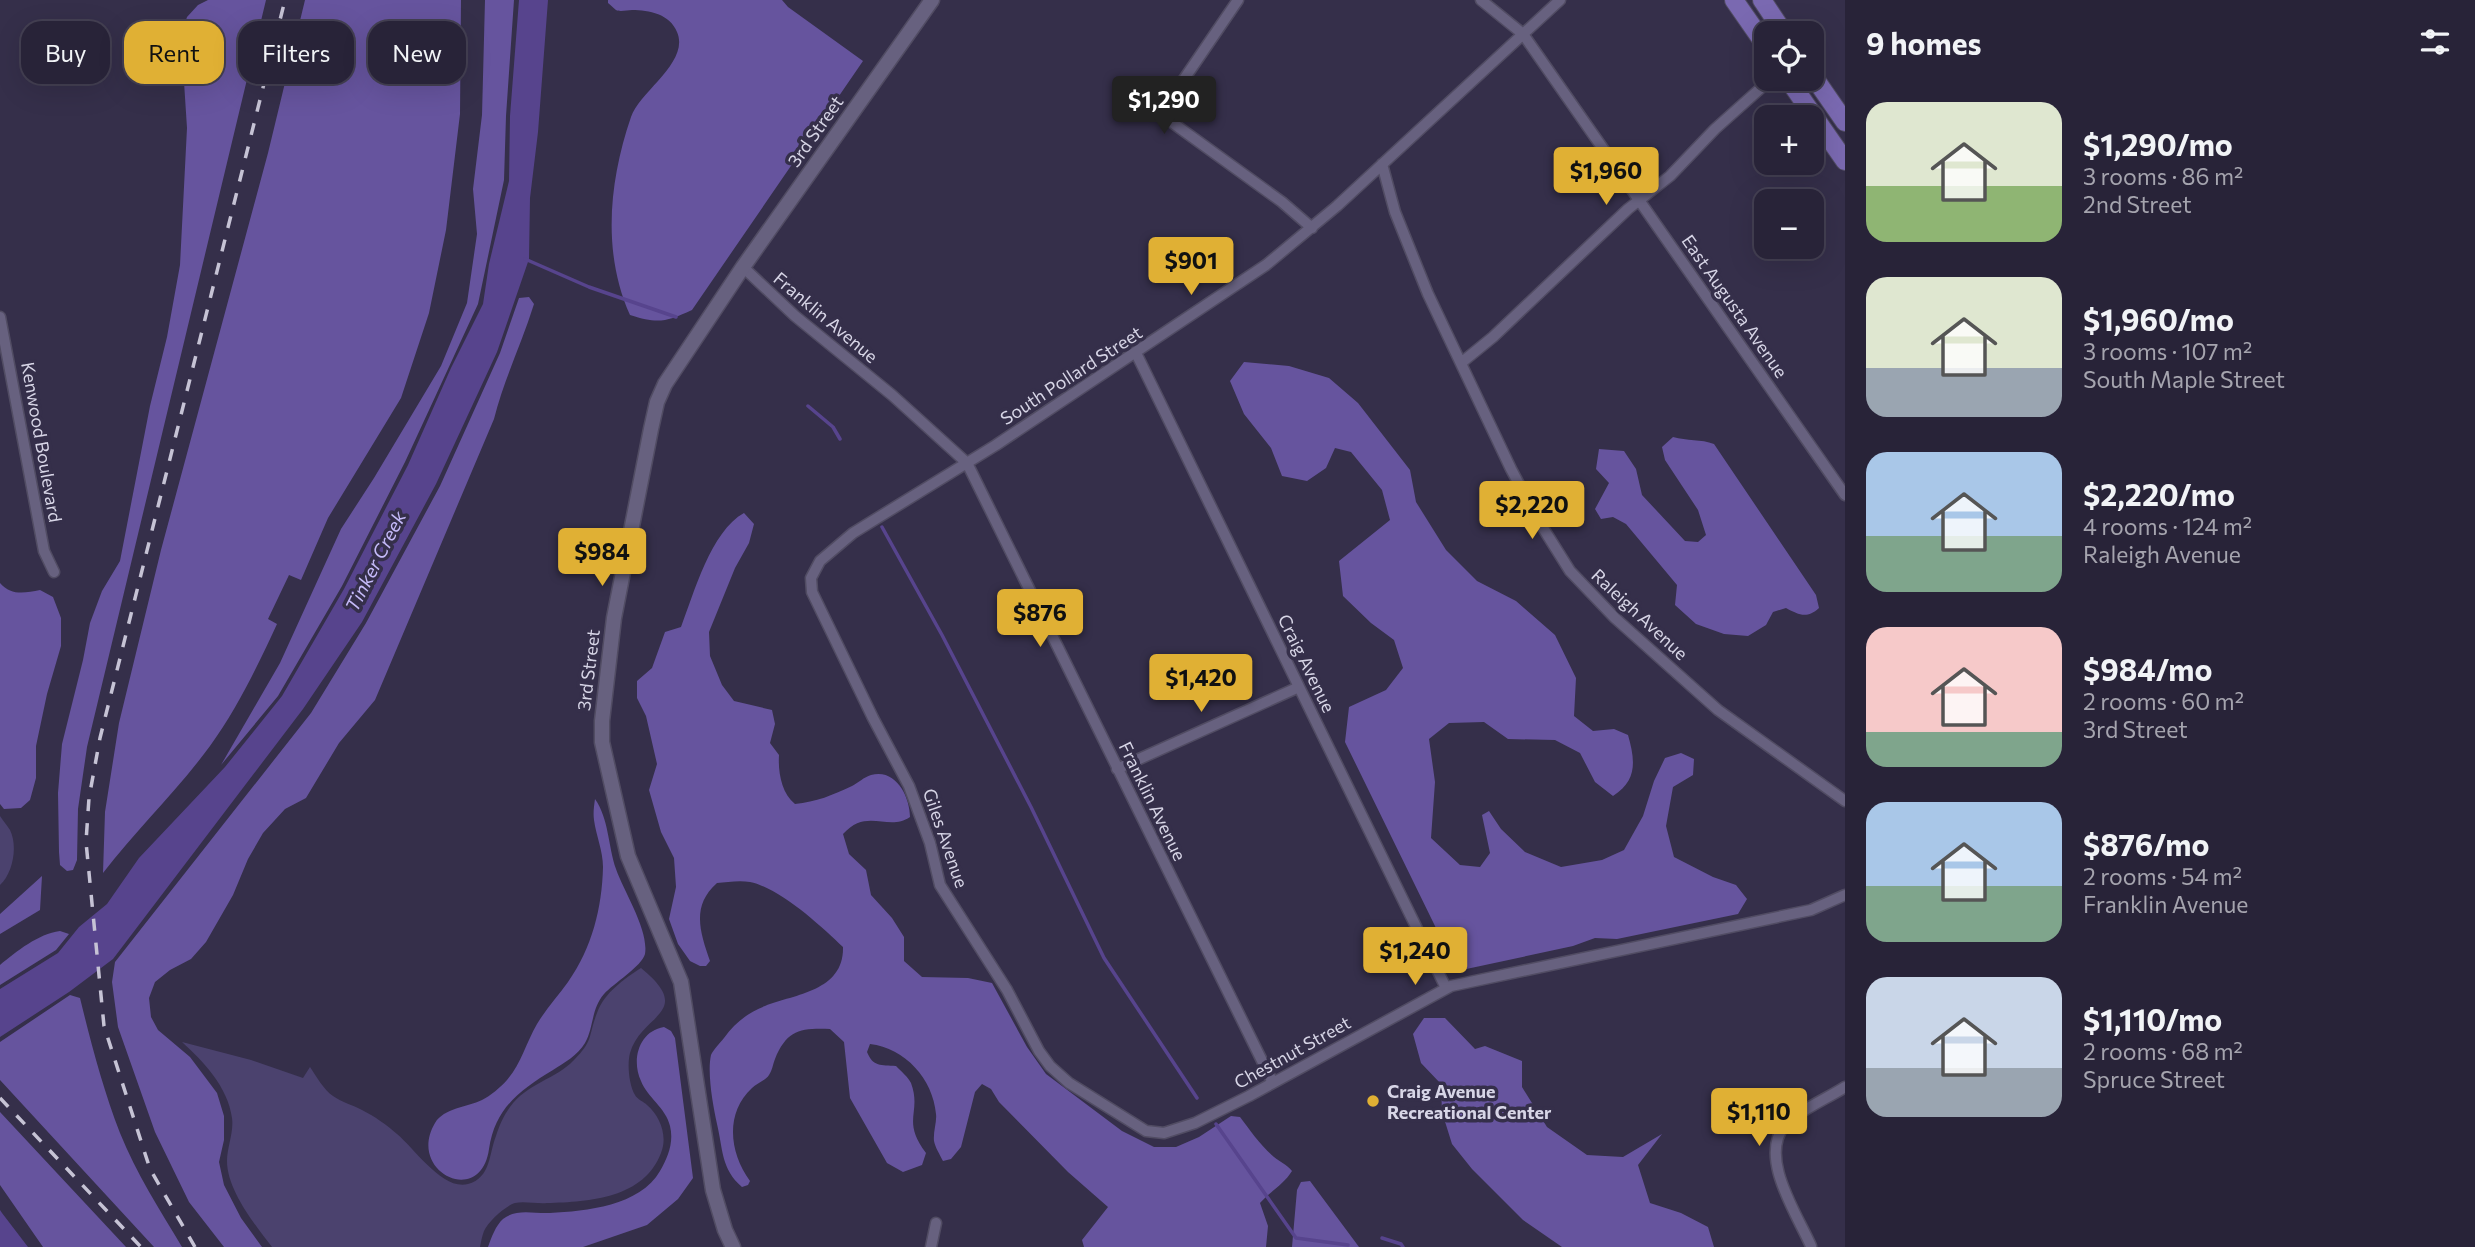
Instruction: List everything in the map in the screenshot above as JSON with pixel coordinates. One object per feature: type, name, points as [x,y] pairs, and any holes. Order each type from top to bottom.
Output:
[{"type":"main road","points":[[1734,0],[1754,29]]},
{"type":"main road","points":[[1762,0],[1776,21]]},
{"type":"main road","points":[[1796,91],[1845,161]]},
{"type":"main road","points":[[1823,91],[1845,122]]},
{"type":"street","name":"3rd Street","points":[[733,1247],[713,1190],[681,982],[628,856],[605,758],[602,721],[614,618],[657,402],[679,360],[932,0]]},
{"type":"street","points":[[1238,0],[1167,104],[1167,116],[1170,121],[1282,202],[1312,228]]},
{"type":"street","name":"East Augusta Avenue","points":[[1481,0],[1523,34],[1845,495]]},
{"type":"street","name":"South Pollard Street","points":[[813,571],[820,561],[853,533],[967,463],[1266,265],[1312,228],[1560,0]]},
{"type":"street","points":[[1461,363],[1493,337],[1628,209],[1670,176],[1715,129],[1758,91]]},
{"type":"street","name":"Raleigh Avenue","points":[[1382,164],[1395,212],[1417,269],[1555,550],[1582,585],[1718,710],[1845,801]]},
{"type":"street","name":"Franklin Avenue","points":[[743,267],[795,316],[892,395],[967,463],[1273,1083]]},
{"type":"street","name":"Kenwood Boulevard","points":[[0,317],[44,551],[54,572]]},
{"type":"street","name":"Craig Avenue","points":[[1136,353],[1446,988]]},
{"type":"street","name":"Giles Avenue","points":[[813,571],[812,592],[909,786],[930,843],[940,885],[1007,990],[1030,1033]]},
{"type":"street","points":[[1117,769],[1299,687]]},
{"type":"street","name":"Chestnut Street","points":[[1030,1033],[1039,1051],[1063,1079],[1146,1131],[1156,1133],[1184,1128],[1273,1083],[1446,988],[1811,909],[1845,895]]},
{"type":"street","points":[[1811,1246],[1778,1172],[1775,1146],[1778,1136],[1790,1121],[1845,1087]]},
{"type":"street","points":[[931,1247],[936,1223]]},
{"type":"shaded area","points":[[208,0],[266,0],[261,21],[238,21],[238,84],[246,84],[87,747],[78,809],[77,860],[73,870],[67,871],[60,865],[59,852],[58,793],[62,744],[90,623],[102,591],[120,561],[150,406],[167,337],[180,265],[187,128],[184,84],[224,84],[224,21],[186,21],[198,5]]},
{"type":"shaded area","points":[[305,0],[461,0],[461,21],[368,21],[368,84],[460,84],[460,114],[446,230],[429,313],[401,398],[328,518],[301,580],[289,575],[268,619],[277,624],[238,702],[197,763],[103,873],[105,812],[119,723],[161,550],[285,84],[354,84],[354,21],[300,21]]},
{"type":"shaded area","points":[[485,0],[514,0],[504,180],[478,304],[405,462],[342,586],[278,696],[221,765],[280,663],[341,529],[441,366],[467,303],[477,234],[473,189],[482,115]]},
{"type":"shaded area","points":[[608,0],[782,0],[863,61],[692,310],[668,319],[655,321],[630,315],[615,267],[612,217],[618,166],[631,117],[677,54],[677,32],[669,21],[658,14],[618,11]]},
{"type":"shaded area","points":[[529,297],[534,304],[494,419],[375,700],[339,743],[306,798],[285,809],[263,833],[248,859],[233,895],[206,942],[191,959],[155,982],[149,998],[151,1017],[158,1030],[190,1057],[217,1093],[224,1116],[224,1140],[219,1162],[224,1185],[241,1218],[262,1247],[224,1247],[189,1202],[155,1132],[118,1027],[112,982],[115,962],[311,713],[366,623],[440,486],[500,353],[519,298]]},
{"type":"shaded area","points":[[1244,362],[1289,366],[1329,378],[1358,403],[1410,470],[1416,502],[1446,550],[1477,581],[1516,601],[1555,635],[1576,678],[1574,716],[1593,731],[1614,729],[1628,735],[1633,761],[1631,776],[1613,796],[1595,782],[1580,753],[1555,740],[1508,739],[1484,722],[1449,723],[1429,739],[1435,782],[1431,838],[1460,865],[1480,867],[1490,853],[1482,815],[1489,811],[1501,829],[1525,852],[1561,867],[1602,860],[1624,850],[1643,816],[1654,781],[1665,758],[1681,753],[1694,759],[1693,775],[1673,787],[1666,826],[1674,857],[1713,877],[1736,885],[1747,899],[1738,914],[1617,939],[1595,938],[1573,946],[1457,971],[1345,742],[1349,707],[1386,690],[1403,668],[1394,640],[1371,623],[1343,596],[1339,561],[1390,520],[1382,490],[1351,452],[1335,448],[1326,468],[1307,481],[1282,476],[1271,448],[1244,414],[1230,381]]},
{"type":"shaded area","points":[[1673,437],[1714,444],[1816,595],[1819,608],[1807,615],[1786,608],[1773,612],[1766,625],[1748,636],[1724,634],[1696,624],[1675,605],[1677,585],[1626,524],[1613,517],[1601,519],[1595,509],[1609,483],[1596,469],[1599,449],[1624,451],[1636,469],[1642,495],[1685,541],[1698,542],[1706,535],[1698,510],[1665,460],[1662,447]]},
{"type":"shaded area","points":[[744,513],[754,524],[749,543],[735,568],[709,632],[710,656],[722,685],[734,701],[772,710],[775,724],[770,743],[779,755],[780,775],[786,794],[795,804],[831,795],[871,775],[888,776],[900,786],[910,817],[894,822],[860,822],[843,834],[849,854],[866,870],[871,895],[892,918],[904,937],[904,961],[922,977],[968,978],[992,983],[1027,1047],[1046,1074],[1122,1131],[1154,1147],[1176,1147],[1199,1137],[1231,1116],[1240,1117],[1264,1148],[1292,1171],[1260,1203],[1268,1226],[1266,1247],[1084,1247],[1082,1240],[1108,1207],[1068,1172],[999,1102],[991,1089],[982,1084],[975,1092],[961,1147],[951,1159],[943,1161],[934,1141],[934,1101],[923,1078],[915,1067],[895,1052],[870,1044],[867,1052],[872,1060],[878,1064],[896,1066],[910,1081],[914,1093],[913,1124],[926,1153],[922,1165],[903,1172],[887,1163],[850,1098],[844,1042],[830,1029],[803,1030],[790,1036],[780,1049],[769,1075],[743,1098],[737,1109],[733,1133],[738,1158],[750,1181],[748,1185],[742,1187],[730,1173],[724,1158],[712,1099],[712,1053],[747,1015],[765,1006],[804,994],[827,982],[836,973],[843,947],[787,900],[750,882],[717,883],[704,901],[700,920],[710,961],[706,966],[690,961],[678,944],[669,919],[676,887],[674,858],[661,832],[649,790],[657,764],[646,716],[637,698],[637,681],[652,668],[665,632],[681,627],[713,548],[732,522]]},
{"type":"shaded area","points":[[0,583],[14,592],[40,590],[53,597],[61,618],[61,646],[36,746],[36,778],[30,800],[21,808],[4,809],[0,804]]},
{"type":"shaded area","points":[[595,799],[606,824],[616,869],[640,923],[645,954],[639,964],[604,994],[595,1012],[588,1037],[579,1051],[520,1093],[503,1111],[492,1135],[483,1167],[473,1177],[461,1180],[448,1176],[437,1168],[430,1156],[429,1141],[435,1123],[450,1111],[485,1098],[507,1080],[537,1024],[576,969],[589,941],[598,912],[603,867],[594,820]]},
{"type":"shaded area","points":[[0,816],[10,830],[14,851],[11,867],[0,885]]},
{"type":"shaded area","points":[[42,876],[40,910],[0,934],[0,914]]},
{"type":"shaded area","points":[[60,931],[69,934],[56,950],[0,985],[0,965],[36,939]]},
{"type":"shaded area","points":[[641,968],[657,983],[664,995],[665,1004],[636,1040],[629,1063],[630,1080],[635,1095],[656,1115],[662,1127],[663,1147],[653,1168],[642,1180],[629,1188],[597,1199],[519,1202],[511,1205],[486,1227],[480,1247],[272,1247],[243,1207],[228,1172],[232,1129],[230,1107],[220,1085],[206,1066],[182,1042],[251,1060],[303,1078],[310,1067],[330,1093],[385,1124],[439,1175],[449,1181],[468,1184],[476,1181],[485,1171],[499,1128],[510,1107],[524,1093],[574,1060],[588,1042],[604,999],[621,982]]},
{"type":"shaded area","points":[[70,995],[80,998],[103,1083],[126,1148],[182,1247],[154,1247],[0,1080],[0,1042]]},
{"type":"shaded area","points":[[1424,1018],[1445,1018],[1475,1049],[1485,1046],[1522,1061],[1522,1087],[1547,1127],[1587,1155],[1623,1157],[1662,1134],[1638,1165],[1650,1203],[1681,1213],[1708,1227],[1714,1247],[1562,1247],[1523,1220],[1472,1169],[1452,1144],[1442,1112],[1441,1084],[1421,1063],[1413,1034]]},
{"type":"shaded area","points":[[664,1027],[671,1031],[675,1038],[693,1178],[678,1199],[647,1225],[583,1247],[488,1247],[498,1225],[508,1216],[595,1208],[626,1199],[651,1183],[668,1155],[671,1132],[665,1114],[641,1081],[637,1056],[648,1034]]},
{"type":"shaded area","points":[[0,1112],[126,1247],[43,1247],[0,1185]]},
{"type":"shaded area","points":[[1310,1181],[1359,1247],[1292,1247],[1297,1190],[1301,1182]]},
{"type":"water","name":"Tinker Creek","points":[[519,0],[548,0],[530,198],[529,259],[497,352],[436,484],[362,622],[303,709],[113,959],[69,992],[0,1037],[0,989],[58,953],[79,927],[107,904],[139,858],[225,767],[282,696],[344,589],[408,465],[483,304],[489,264],[509,181],[510,116]]},
{"type":"water","points":[[0,1210],[2,1213],[28,1247],[0,1247]]},
{"type":"waterway","points":[[525,259],[589,287],[676,317]]},
{"type":"waterway","points":[[808,406],[833,427],[840,439]]},
{"type":"waterway","points":[[882,527],[942,635],[1031,807],[1104,958],[1197,1098]]},
{"type":"waterway","points":[[1216,1124],[1296,1238],[1348,1245]]},
{"type":"waterway","points":[[1382,1238],[1403,1247]]},
{"type":"railway","points":[[195,1247],[150,1169],[104,1026],[86,842],[89,798],[100,738],[285,0]]},
{"type":"railway","points":[[0,1098],[141,1247]]},
{"type":"place","name":"Craig Avenue Recreational Center","points":[[1373,1101]]}]
